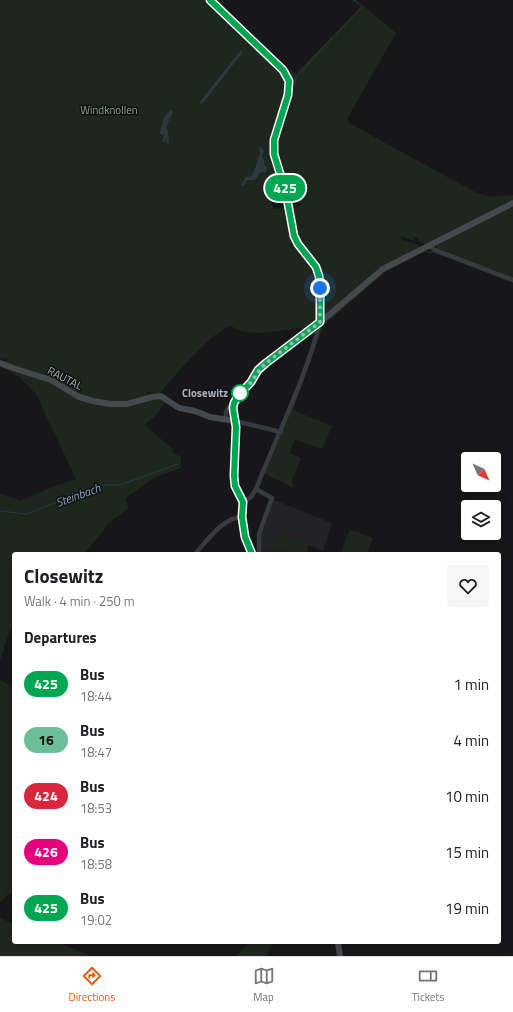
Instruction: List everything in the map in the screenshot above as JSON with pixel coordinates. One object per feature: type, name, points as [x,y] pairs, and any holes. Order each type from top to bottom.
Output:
[{"type":"street","points":[[210,0],[275,62],[287,77],[289,84],[288,95],[277,132],[274,154],[288,202],[296,240],[316,267],[319,276],[320,288],[320,322],[303,375],[281,432],[256,488],[251,497],[243,502]]},
{"type":"street","points":[[251,552],[245,537],[242,517],[243,502],[235,486],[234,476],[234,406],[238,396],[251,382],[258,370],[320,322],[383,269],[513,203]]},
{"type":"street","points":[[430,245],[435,250],[513,280]]},
{"type":"street","name":"RAUTAL","points":[[0,363],[51,380],[84,399],[118,405],[161,396],[179,408],[210,417],[235,421]]},
{"type":"street","points":[[225,420],[227,410],[230,406],[234,406]]},
{"type":"street","points":[[235,421],[281,432]]},
{"type":"street","points":[[256,488],[272,498],[259,534],[258,552]]},
{"type":"street","points":[[197,552],[218,529],[228,521],[242,517]]},
{"type":"street","points":[[338,944],[340,956]]},
{"type":"shaded area","points":[[241,50],[243,52],[202,104],[199,103]]},
{"type":"shaded area","points":[[171,110],[173,112],[166,128],[168,131],[169,143],[167,143],[168,134],[165,142],[162,141],[165,135],[160,134],[165,116]]},
{"type":"shaded area","points":[[259,146],[264,150],[262,157],[264,160],[264,165],[267,167],[266,172],[261,172],[255,180],[247,180],[244,186],[241,185],[246,177],[252,176],[260,155]]},
{"type":"shaded area","points":[[274,500],[332,523],[323,551],[281,533],[288,552],[260,552],[261,534]]},
{"type":"green space","name":"Windknollen","points":[[0,0],[208,0],[274,63],[286,78],[287,89],[273,137],[286,198],[271,200],[271,203],[274,209],[288,208],[291,227],[312,264],[317,277],[318,317],[316,322],[310,327],[307,326],[307,330],[304,332],[301,328],[255,333],[245,332],[230,325],[212,337],[186,363],[159,394],[146,391],[148,395],[119,403],[83,397],[3,361],[9,359],[8,358],[0,358]]},
{"type":"green space","points":[[212,0],[223,0],[224,8],[283,65],[296,73],[361,7],[352,0],[356,0],[396,33],[347,119],[349,123],[473,191],[484,195],[493,196],[513,195],[513,201],[426,245],[421,243],[417,237],[414,237],[414,241],[401,236],[400,239],[419,245],[419,248],[392,262],[326,315],[322,313],[322,282],[297,239],[292,203],[300,206],[301,204],[290,200],[276,154],[276,147],[290,80]]},
{"type":"green space","points":[[513,206],[513,278],[437,249],[436,246],[438,243]]},
{"type":"green space","points":[[422,251],[434,251],[513,283],[434,253],[422,252],[385,272],[324,325],[293,410],[332,426],[322,449],[295,439],[289,453],[301,458],[292,481],[293,488],[264,473],[291,410],[321,323],[384,270]]},
{"type":"green space","points":[[0,364],[109,406],[130,407],[160,398],[166,401],[155,416],[144,425],[173,449],[172,452],[181,457],[181,468],[156,477],[125,498],[129,508],[107,524],[86,552],[12,552],[12,628],[0,660],[0,493],[21,501],[47,489],[76,479],[36,394],[19,377],[0,366]]},
{"type":"green space","points":[[350,529],[373,538],[368,552],[341,552]]},
{"type":"green space","points":[[281,533],[309,545],[307,552],[288,552],[275,546]]},
{"type":"green space","points":[[0,680],[12,686],[12,892],[0,902]]},
{"type":"green space","points":[[0,918],[12,923],[12,944],[62,944],[91,956],[0,956]]},
{"type":"green space","points":[[248,944],[272,944],[267,956],[236,956]]},
{"type":"waterway","points":[[354,0],[358,3]]},
{"type":"waterway","points":[[336,34],[360,9]]},
{"type":"waterway","points":[[294,85],[296,77],[332,38]]},
{"type":"waterway","name":"Steinbach","points":[[0,511],[27,514],[99,485],[120,485],[178,464]]},
{"type":"bus line","name":"425","points":[[210,0],[275,62],[283,70],[287,77],[289,84],[288,95],[274,140],[274,154],[290,208],[294,236],[298,244],[316,267],[320,282],[320,322],[258,370],[251,382],[238,396],[233,408],[236,427],[235,486],[243,502],[242,517],[245,537],[251,552]]},
{"type":"place","name":"Closewitz","points":[[240,393]]},
{"type":"route","points":[[240,393],[251,382],[258,370],[320,322],[320,288]]}]
